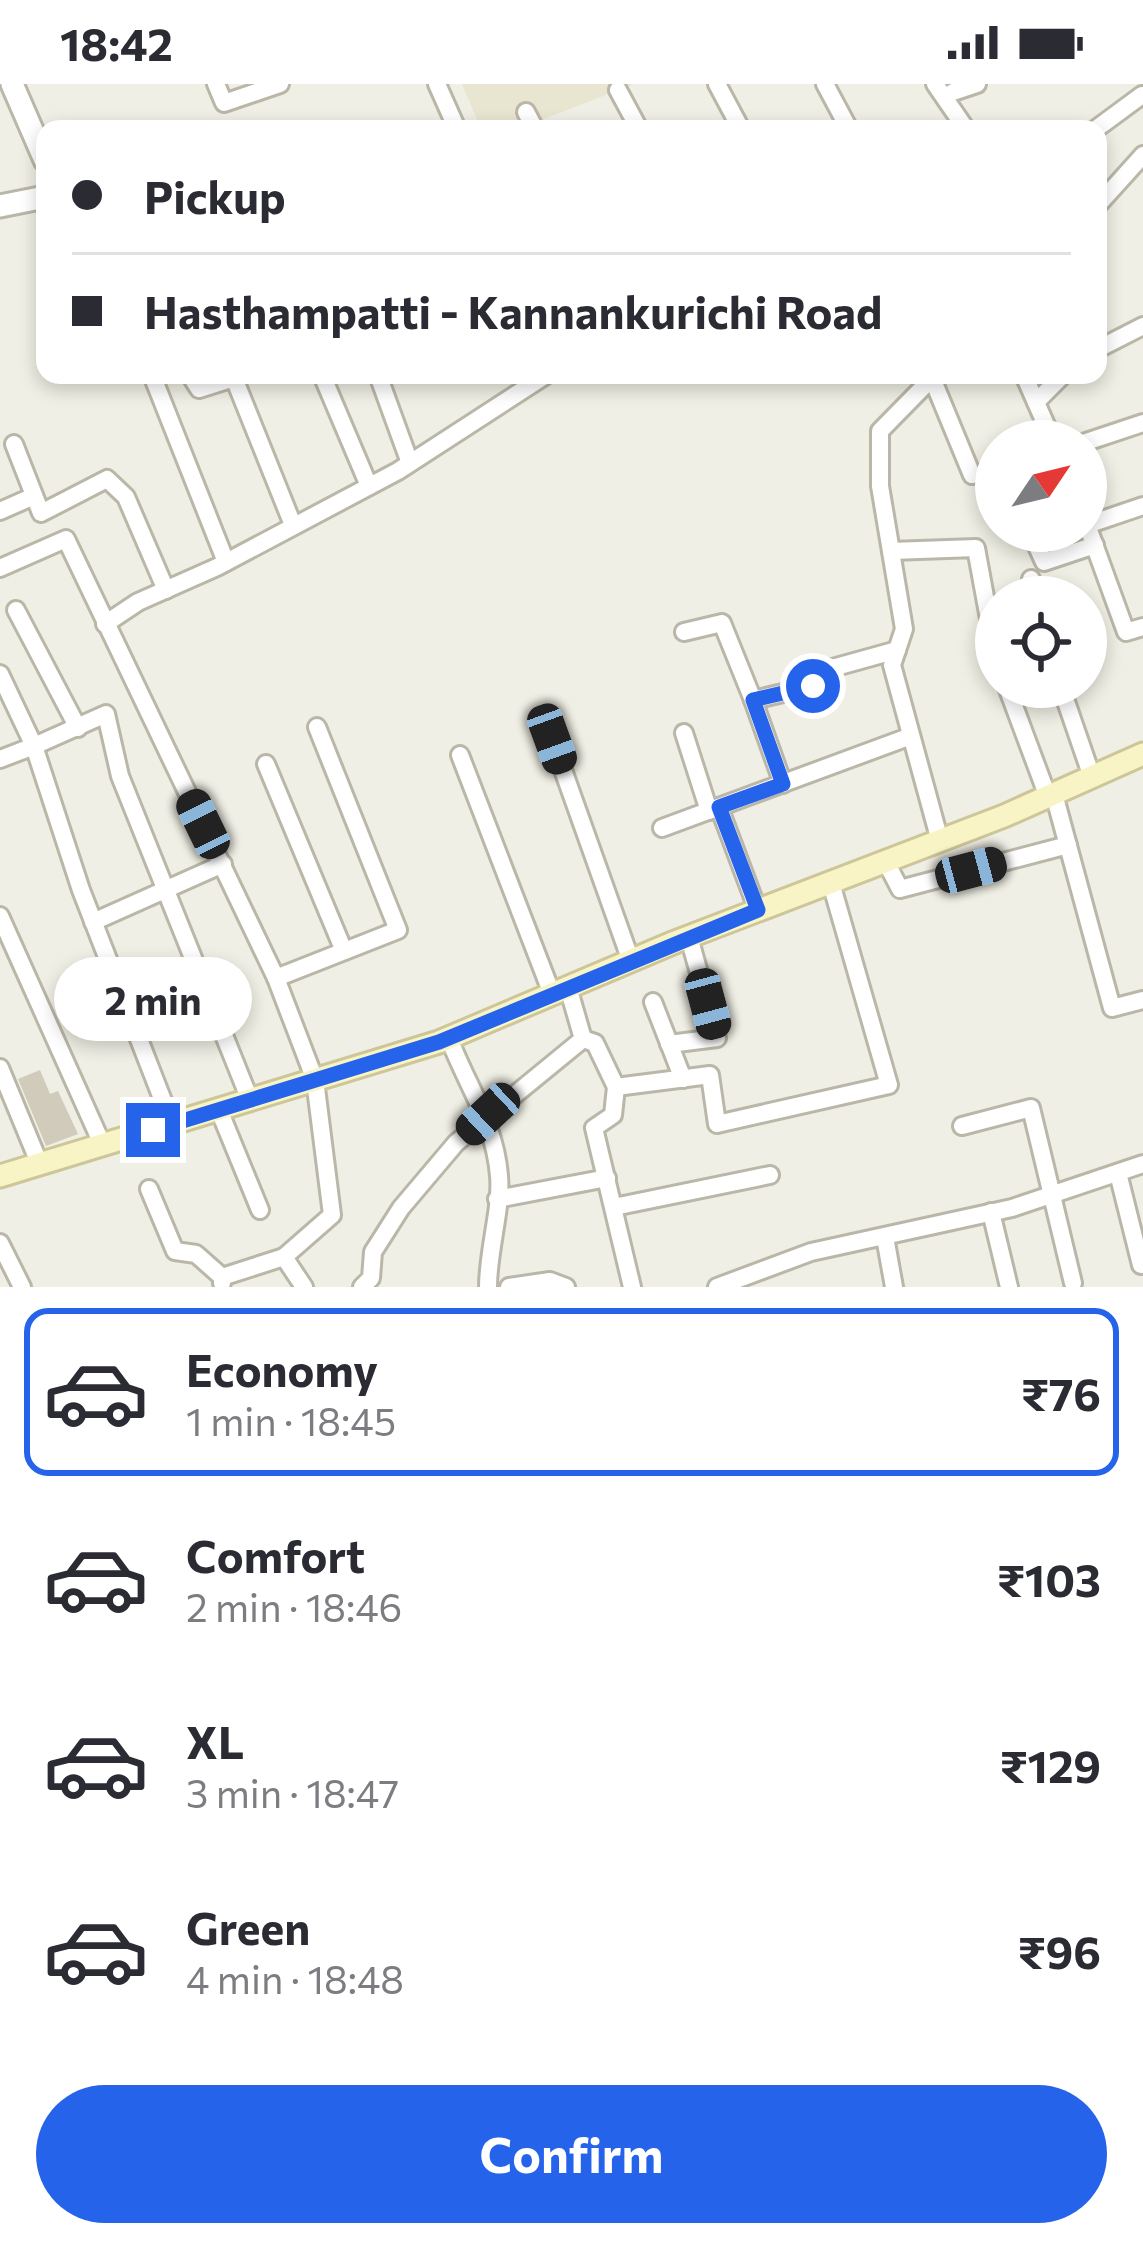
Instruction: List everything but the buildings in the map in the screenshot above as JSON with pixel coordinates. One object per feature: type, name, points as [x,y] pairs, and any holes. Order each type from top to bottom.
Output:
[{"type":"main road","points":[[0,1176],[448,1038],[689,937],[1051,796],[1143,754]]},
{"type":"street","points":[[12,84],[36,139]]},
{"type":"street","points":[[216,84],[224,103],[280,84]]},
{"type":"street","points":[[436,84],[453,120]]},
{"type":"street","points":[[717,84],[736,120]]},
{"type":"street","points":[[825,84],[844,120]]},
{"type":"street","points":[[935,84],[959,120]]},
{"type":"street","points":[[962,120],[952,88],[977,84]]},
{"type":"street","points":[[618,90],[634,120]]},
{"type":"street","points":[[1107,121],[1142,95]]},
{"type":"street","points":[[1107,195],[1143,155]]},
{"type":"street","points":[[0,206],[36,199]]},
{"type":"street","points":[[1107,339],[1143,326]]},
{"type":"street","points":[[156,384],[226,562]]},
{"type":"street","points":[[241,384],[292,525]]},
{"type":"street","points":[[326,384],[369,485]]},
{"type":"street","points":[[381,384],[410,463]]},
{"type":"street","points":[[105,624],[410,463],[532,384]]},
{"type":"street","points":[[926,384],[880,431],[880,486],[904,628],[892,665],[940,841]]},
{"type":"street","points":[[937,384],[972,476]]},
{"type":"street","points":[[1028,384],[1044,420]]},
{"type":"street","points":[[1036,402],[1054,384]]},
{"type":"street","points":[[1107,435],[1143,423]]},
{"type":"street","points":[[14,444],[41,513],[107,479],[126,497],[166,590]]},
{"type":"street","points":[[0,511],[34,496]]},
{"type":"street","points":[[1107,518],[1143,506]]},
{"type":"street","points":[[0,568],[66,539],[276,978],[315,1080],[332,1214],[284,1257],[222,1282],[196,1254],[175,1251],[149,1189]]},
{"type":"street","points":[[891,551],[976,548],[981,576]]},
{"type":"street","points":[[1039,552],[1044,562],[1074,552]]},
{"type":"street","points":[[1097,552],[1126,632],[1143,627]]},
{"type":"street","points":[[16,610],[79,728]]},
{"type":"street","points":[[684,632],[722,623],[783,784]]},
{"type":"street","points":[[753,700],[813,686],[826,670],[897,650]]},
{"type":"street","points":[[0,674],[34,746],[93,922],[172,1124]]},
{"type":"street","points":[[1015,708],[1068,845],[1112,1008],[1141,1008]]},
{"type":"street","points":[[1068,708],[1092,777]]},
{"type":"street","points":[[0,759],[106,714],[120,776],[250,1100]]},
{"type":"street","points":[[276,978],[398,930],[317,727]]},
{"type":"street","points":[[684,733],[758,910]]},
{"type":"street","points":[[662,828],[911,736]]},
{"type":"street","points":[[552,739],[631,961]]},
{"type":"street","points":[[460,754],[560,991],[583,1039],[595,1043],[616,1087],[613,1115],[594,1128],[632,1287]]},
{"type":"street","points":[[266,764],[344,951]]},
{"type":"street","points":[[886,862],[900,889],[1068,845]]},
{"type":"street","points":[[93,922],[223,864]]},
{"type":"street","points":[[616,1087],[710,1076],[717,1124],[889,1085],[831,883]]},
{"type":"street","points":[[0,916],[103,1146]]},
{"type":"street","points":[[669,1044],[717,1038],[689,937]]},
{"type":"street","points":[[653,1002],[683,1078]]},
{"type":"street","points":[[448,1038],[468,1088],[488,1114],[500,1180],[488,1244],[488,1287]]},
{"type":"street","points":[[370,1284],[373,1252],[400,1208],[488,1114],[583,1039]]},
{"type":"street","points":[[0,1068],[40,1165]]},
{"type":"street","points":[[962,1126],[1031,1108],[1073,1283]]},
{"type":"street","points":[[219,1110],[260,1210]]},
{"type":"street","points":[[717,1287],[812,1252],[991,1212],[1143,1164]]},
{"type":"street","points":[[1118,1173],[1141,1265]]},
{"type":"street","points":[[614,1207],[770,1175]]},
{"type":"street","points":[[497,1199],[607,1178]]},
{"type":"street","points":[[991,1212],[1009,1287]]},
{"type":"street","points":[[885,1237],[894,1287]]},
{"type":"street","points":[[0,1243],[22,1287]]},
{"type":"street","points":[[284,1257],[304,1287]]},
{"type":"street","points":[[509,1287],[550,1280],[566,1287]]},
{"type":"shaded area","points":[[462,84],[634,84],[541,120],[477,120]]},
{"type":"route","points":[[153,1130],[439,1042],[758,910],[719,807],[783,784],[753,700],[813,686]]}]
